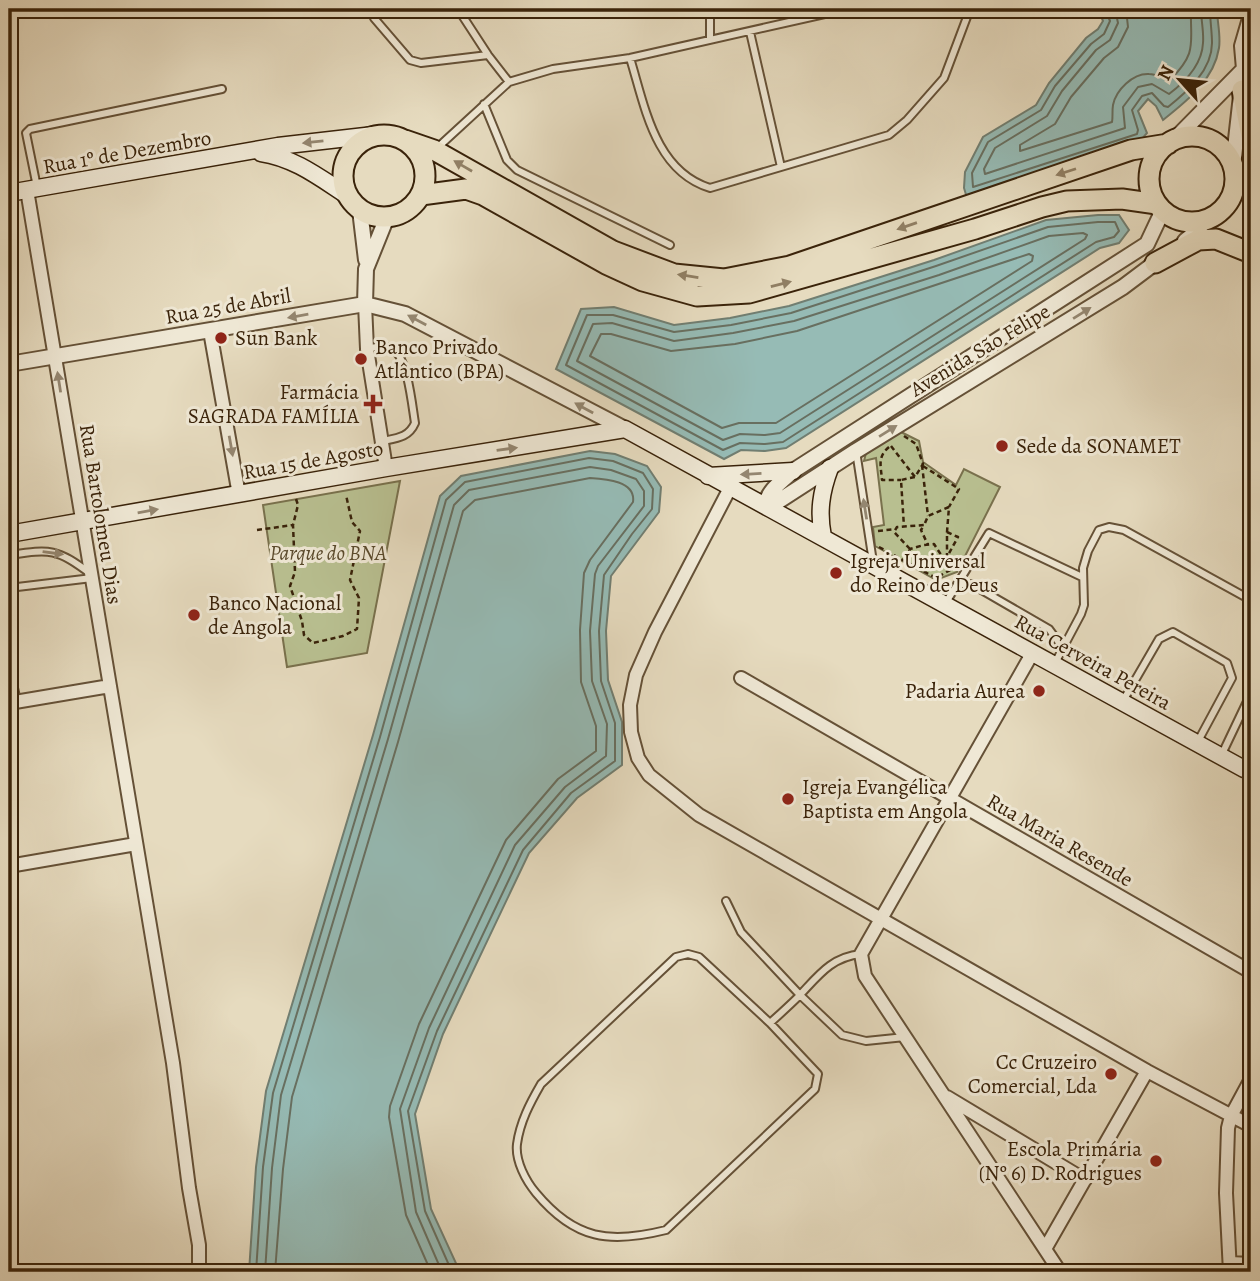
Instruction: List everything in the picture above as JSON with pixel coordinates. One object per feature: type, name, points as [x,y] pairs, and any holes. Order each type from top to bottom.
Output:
[{"type":"main road","points":[[1242,90],[1251,135]]},
{"type":"main road","points":[[405,140],[421,156],[425,169],[421,195],[410,208],[387,217],[373,216],[354,203],[343,184],[346,159],[353,148],[363,140],[374,135],[394,135],[435,150],[613,251],[674,274],[700,278],[748,276],[790,266],[1130,150],[1191,136],[1206,138],[1220,146],[1233,167],[1251,182]]},
{"type":"main road","name":"Rua 1º de Dezembro","points":[[9,193],[278,146],[374,135]]},
{"type":"main road","points":[[1160,207],[1150,188],[1150,172],[1156,156],[1171,142]]},
{"type":"main road","name":"Rua 1º de Dezembro","points":[[252,151],[278,155],[296,162],[354,203]]},
{"type":"main road","points":[[421,195],[466,189],[482,195],[606,264],[643,281],[697,296],[749,293],[1067,201],[1122,199],[1160,207],[1183,221],[1208,219],[1222,209],[1231,197],[1235,183],[1233,167]]},
{"type":"main road","points":[[1208,219],[1251,244]]},
{"type":"main road","points":[[1155,263],[1198,240],[1216,239],[1251,253]]},
{"type":"main road","name":"Rua 15 de Agosto","points":[[9,534],[625,429]]},
{"type":"main road","name":"Rua Cerveira Pereira","points":[[625,429],[1249,771]]},
{"type":"main road","points":[[823,537],[819,518],[821,492],[830,468]]},
{"type":"main road","points":[[706,475],[793,471]]},
{"type":"street","points":[[1233,167],[1244,69],[1241,47],[1251,15]]},
{"type":"street","points":[[1171,142],[1244,69]]},
{"type":"street","name":"Rua Bartolomeu Dias","points":[[32,189],[55,356],[173,1063],[199,1245],[199,1272]]},
{"type":"street","points":[[354,203],[366,269],[367,349],[386,468]]},
{"type":"street","name":"Avenida São Felipe","points":[[767,507],[767,497],[793,471],[1147,244],[1160,207]]},
{"type":"street","points":[[366,269],[387,217]]},
{"type":"street","name":"Avenida São Felipe","points":[[767,507],[1123,287],[1196,232],[1208,219]]},
{"type":"street","points":[[365,304],[405,314],[625,429]]},
{"type":"street","name":"Rua 25 de Abril","points":[[9,364],[365,304]]},
{"type":"street","points":[[210,331],[239,495]]},
{"type":"street","points":[[730,488],[655,632],[636,675],[630,705],[631,732],[638,758],[649,775],[699,815],[1147,1071],[1251,1126]]},
{"type":"street","points":[[1032,652],[861,954],[865,976],[1060,1272]]},
{"type":"street","name":"Rua Maria Resende","points":[[741,678],[1251,972]]},
{"type":"street","points":[[13,702],[110,686]]},
{"type":"street","points":[[9,866],[136,844]]},
{"type":"street","points":[[1045,1249],[1147,1071]]},
{"type":"street","points":[[1251,1079],[1231,1116],[1228,1128],[1226,1193],[1230,1267],[1251,1264]]},
{"type":"street","points":[[944,1095],[1085,1180]]},
{"type":"lane","points":[[458,9],[509,82]]},
{"type":"lane","points":[[710,9],[710,40]]},
{"type":"lane","points":[[435,150],[509,82],[553,69],[630,58],[848,9]]},
{"type":"lane","points":[[630,58],[660,149],[693,183],[710,188],[889,135],[907,120],[944,78],[970,9]]},
{"type":"lane","points":[[374,18],[410,60],[421,62],[488,55]]},
{"type":"lane","points":[[751,32],[781,167]]},
{"type":"lane","points":[[32,189],[26,133],[30,129],[222,89]]},
{"type":"lane","points":[[484,104],[508,160],[517,170],[670,245]]},
{"type":"lane","points":[[367,349],[384,347],[394,350],[402,361],[415,423],[411,432],[400,438],[383,441]]},
{"type":"lane","points":[[856,451],[874,567]]},
{"type":"lane","points":[[1054,665],[1084,605],[1082,577],[1088,551],[1099,530],[1109,527],[1124,530],[1249,599]]},
{"type":"lane","points":[[945,605],[989,533],[1082,577]]},
{"type":"lane","points":[[9,555],[53,551],[65,555],[92,576]]},
{"type":"lane","points":[[9,588],[92,576]]},
{"type":"lane","points":[[957,584],[971,584],[1049,629],[1063,648]]},
{"type":"lane","points":[[1122,702],[1159,639],[1173,632],[1227,663],[1231,670],[1232,678],[1197,743]]},
{"type":"lane","points":[[9,666],[13,702]]},
{"type":"lane","points":[[1221,756],[1251,693]]},
{"type":"lane","points":[[726,901],[741,932],[842,1035],[866,1041],[905,1037]]},
{"type":"lane","points":[[688,954],[699,957],[770,1023],[818,1074],[815,1089],[666,1230],[640,1237],[604,1237],[579,1231],[550,1209],[526,1180],[516,1147],[526,1110],[541,1084],[676,957],[688,954]]},
{"type":"lane","points":[[770,1023],[831,963],[847,956],[861,954]]},
{"type":"path","points":[[922,465],[915,477],[882,480],[879,463],[883,453],[903,435],[916,444],[922,465],[928,516],[921,530],[928,545]]},
{"type":"path","points":[[891,446],[915,477]]},
{"type":"path","points":[[922,465],[959,489],[949,507],[946,558]]},
{"type":"path","points":[[901,480],[904,527]]},
{"type":"path","points":[[293,485],[298,505],[293,525],[295,572],[290,586],[304,635],[313,643],[342,636],[357,628],[359,598],[350,580],[360,531],[352,522],[346,495]]},
{"type":"path","points":[[928,516],[949,507]]},
{"type":"path","points":[[257,530],[293,525]]},
{"type":"path","points":[[876,531],[924,525]]},
{"type":"path","points":[[896,529],[894,532],[910,549]]},
{"type":"path","points":[[946,558],[958,537],[947,531]]},
{"type":"path","points":[[910,549],[934,544],[946,558],[951,570]]},
{"type":"path","points":[[875,545],[936,578],[959,565],[946,558]]},
{"type":"path","points":[[906,560],[910,549]]},
{"type":"green space","points":[[899,431],[919,441],[923,462],[956,485],[964,469],[1000,487],[957,572],[936,580],[875,546],[873,527],[884,525],[876,458],[864,461],[866,453]]},
{"type":"green space","name":"Parque do BNA","points":[[400,481],[367,653],[287,667],[263,505]]},
{"type":"water","points":[[1098,9],[1217,9],[1219,43],[1212,70],[1198,89],[1163,120],[1156,106],[1148,99],[1138,111],[1147,133],[1141,140],[967,198],[964,188],[965,172],[983,137],[1036,105],[1049,83],[1086,38],[1098,29],[1103,21]]},
{"type":"water","points":[[1119,215],[1129,230],[1119,243],[1100,248],[786,448],[741,450],[724,459],[556,369],[581,309],[614,307],[674,325],[730,318],[789,306],[934,260],[1046,220]]},
{"type":"water","points":[[590,451],[615,454],[647,466],[661,487],[659,512],[611,576],[606,631],[608,680],[622,722],[622,765],[577,798],[529,853],[443,1034],[415,1114],[431,1209],[460,1272],[249,1272],[256,1167],[266,1091],[373,735],[440,496],[461,476]]},
{"type":"place","name":"Sun Bank","points":[[221,338]]},
{"type":"place","name":"Banco Privado Atlântico (BPA)","points":[[361,359]]},
{"type":"place","name":"Farmácia SAGRADA FAMÍLIA","points":[[373,404]]},
{"type":"place","name":"Sede da SONAMET","points":[[1002,446]]},
{"type":"place","name":"Igreja Universal do Reino de Deus","points":[[836,573]]},
{"type":"place","name":"Banco Nacional de Angola","points":[[194,615]]},
{"type":"place","name":"Padaria Aurea","points":[[1039,691]]},
{"type":"place","name":"Igreja Evangélica Baptista em Angola","points":[[788,799]]},
{"type":"place","name":"Cc Cruzeiro Comercial, Lda","points":[[1111,1074]]},
{"type":"place","name":"Escola Primária (Nº 6) D. Rodrigues","points":[[1156,1161]]}]
